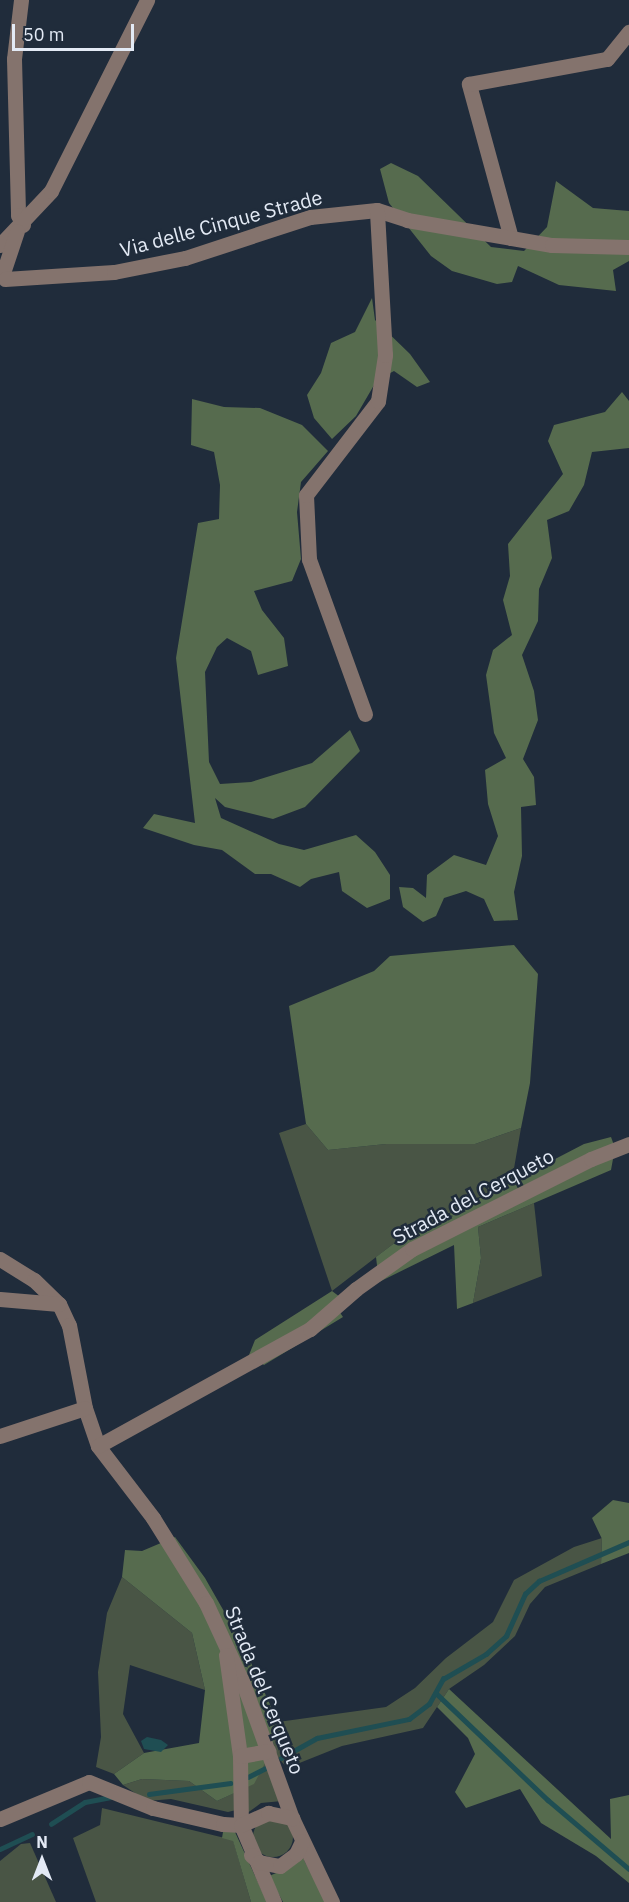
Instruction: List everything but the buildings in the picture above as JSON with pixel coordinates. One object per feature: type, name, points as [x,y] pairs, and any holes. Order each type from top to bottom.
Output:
[{"type":"street","points":[[0,295],[3,272],[20,228],[14,70],[21,0]]},
{"type":"street","points":[[0,245],[20,228],[51,191],[147,0]]},
{"type":"street","points":[[511,238],[469,84],[607,59],[629,32]]},
{"type":"street","points":[[364,714],[309,559],[306,495],[378,401],[385,355],[377,210]]},
{"type":"street","name":"Via delle Cinque Strade","points":[[3,272],[114,272],[185,258],[310,217],[377,210],[406,220],[552,245],[629,247]]},
{"type":"street","name":"Strada del Cerqueto","points":[[98,1446],[310,1329],[356,1289],[412,1249],[591,1159],[629,1144]]},
{"type":"street","name":"Strada del Cerqueto","points":[[0,1259],[34,1280],[59,1304],[69,1325],[86,1408],[98,1446],[153,1518],[226,1643],[269,1751],[292,1818],[332,1902]]},
{"type":"street","points":[[0,1299],[59,1304]]},
{"type":"street","points":[[0,1436],[86,1408]]},
{"type":"street","points":[[226,1643],[240,1756],[241,1825],[251,1855],[274,1902]]},
{"type":"street","points":[[240,1756],[269,1751]]},
{"type":"street","points":[[0,1819],[89,1782],[153,1808],[241,1825],[268,1813],[292,1818]]},
{"type":"street","points":[[251,1855],[259,1862],[280,1866],[296,1854],[302,1841]]},
{"type":"shaded area","points":[[391,163],[418,176],[491,247],[524,251],[547,227],[556,181],[593,208],[629,211],[629,261],[613,270],[616,291],[559,285],[518,266],[512,282],[497,284],[452,271],[431,256],[389,203],[380,169]]},
{"type":"shaded area","points":[[372,298],[375,320],[410,354],[430,382],[417,387],[394,371],[377,380],[356,416],[332,439],[314,418],[307,395],[321,373],[331,343],[355,332]]},
{"type":"shaded area","points":[[622,392],[629,401],[629,448],[592,452],[584,485],[569,511],[547,520],[552,558],[539,589],[538,621],[522,655],[534,691],[538,720],[523,759],[534,777],[536,805],[521,807],[522,856],[514,892],[518,920],[494,921],[484,899],[466,891],[444,898],[436,916],[423,922],[403,907],[399,887],[413,888],[426,898],[427,875],[454,855],[486,865],[498,836],[488,804],[485,770],[506,758],[494,733],[486,675],[493,650],[512,635],[503,600],[510,576],[508,544],[563,474],[548,441],[554,425],[605,412]]},
{"type":"shaded area","points":[[192,399],[224,407],[260,408],[302,425],[328,451],[301,482],[297,512],[301,559],[292,581],[254,591],[262,610],[284,638],[288,666],[258,675],[251,651],[227,638],[217,647],[205,672],[209,762],[220,784],[251,782],[312,763],[350,730],[360,751],[305,807],[273,819],[225,807],[215,798],[221,818],[279,844],[304,850],[356,835],[375,852],[390,875],[390,899],[367,908],[342,891],[339,872],[311,879],[300,887],[271,874],[255,874],[222,850],[194,845],[143,828],[154,814],[195,823],[176,658],[198,523],[219,519],[220,485],[214,452],[191,445]]},
{"type":"shaded area","points":[[514,945],[538,974],[530,1083],[521,1128],[475,1144],[386,1144],[328,1150],[306,1124],[289,1006],[374,971],[390,956]]},
{"type":"shaded area","points":[[306,1124],[328,1150],[386,1144],[475,1144],[521,1128],[512,1180],[397,1241],[332,1291],[279,1133]]},
{"type":"shaded area","points":[[611,1137],[615,1148],[611,1170],[478,1227],[481,1258],[473,1303],[457,1309],[454,1245],[379,1282],[376,1257],[397,1241],[584,1144]]},
{"type":"shaded area","points":[[534,1203],[542,1276],[473,1303],[481,1258],[478,1227]]},
{"type":"shaded area","points":[[332,1291],[348,1303],[339,1311],[343,1317],[264,1365],[249,1355],[255,1340]]},
{"type":"shaded area","points":[[613,1500],[629,1503],[629,1553],[601,1564],[602,1539],[592,1518]]},
{"type":"shaded area","points":[[175,1537],[205,1578],[242,1643],[278,1722],[272,1750],[254,1784],[217,1801],[189,1781],[142,1779],[123,1785],[114,1774],[144,1753],[199,1743],[205,1690],[192,1633],[122,1577],[125,1550],[142,1551]]},
{"type":"shaded area","points":[[602,1538],[601,1564],[545,1587],[530,1604],[515,1636],[484,1665],[449,1689],[423,1728],[342,1746],[287,1768],[272,1750],[278,1722],[386,1707],[415,1688],[446,1658],[493,1622],[514,1580],[574,1547]]},
{"type":"shaded area","points":[[122,1577],[192,1633],[205,1690],[130,1665],[123,1714],[144,1753],[114,1774],[96,1767],[101,1737],[98,1672],[107,1613]]},
{"type":"shaded area","points":[[449,1689],[611,1839],[610,1799],[629,1795],[629,1883],[596,1856],[541,1823],[520,1789],[466,1808],[455,1792],[475,1754],[468,1738],[437,1707]]},
{"type":"shaded area","points":[[147,1737],[161,1740],[168,1745],[161,1752],[144,1749],[141,1741]]},
{"type":"shaded area","points":[[266,1761],[282,1801],[261,1803],[246,1814],[245,1788]]},
{"type":"shaded area","points":[[142,1779],[189,1781],[217,1801],[234,1793],[236,1810],[228,1812],[171,1799],[147,1801],[123,1785]]},
{"type":"shaded area","points":[[102,1808],[233,1840],[251,1902],[96,1902],[73,1838],[100,1825]]},
{"type":"shaded area","points":[[273,1817],[287,1823],[293,1837],[287,1851],[273,1857],[259,1851],[253,1837],[259,1823]]},
{"type":"shaded area","points":[[223,1832],[235,1832],[267,1902],[251,1902],[233,1841],[222,1838]]},
{"type":"shaded area","points":[[30,1843],[56,1902],[0,1902],[0,1861],[21,1844]]},
{"type":"shaded area","points":[[302,1854],[326,1902],[283,1902],[269,1876],[293,1866]]},
{"type":"waterway","points":[[281,1758],[317,1738],[409,1719],[429,1704],[443,1679],[486,1654],[506,1636],[525,1594],[539,1581],[629,1542]]},
{"type":"waterway","points":[[436,1693],[548,1800],[629,1869]]},
{"type":"waterway","points":[[248,1777],[266,1768]]},
{"type":"waterway","points":[[149,1794],[230,1783]]},
{"type":"waterway","points":[[51,1824],[85,1802],[111,1797]]},
{"type":"waterway","points":[[0,1849],[32,1834]]}]
